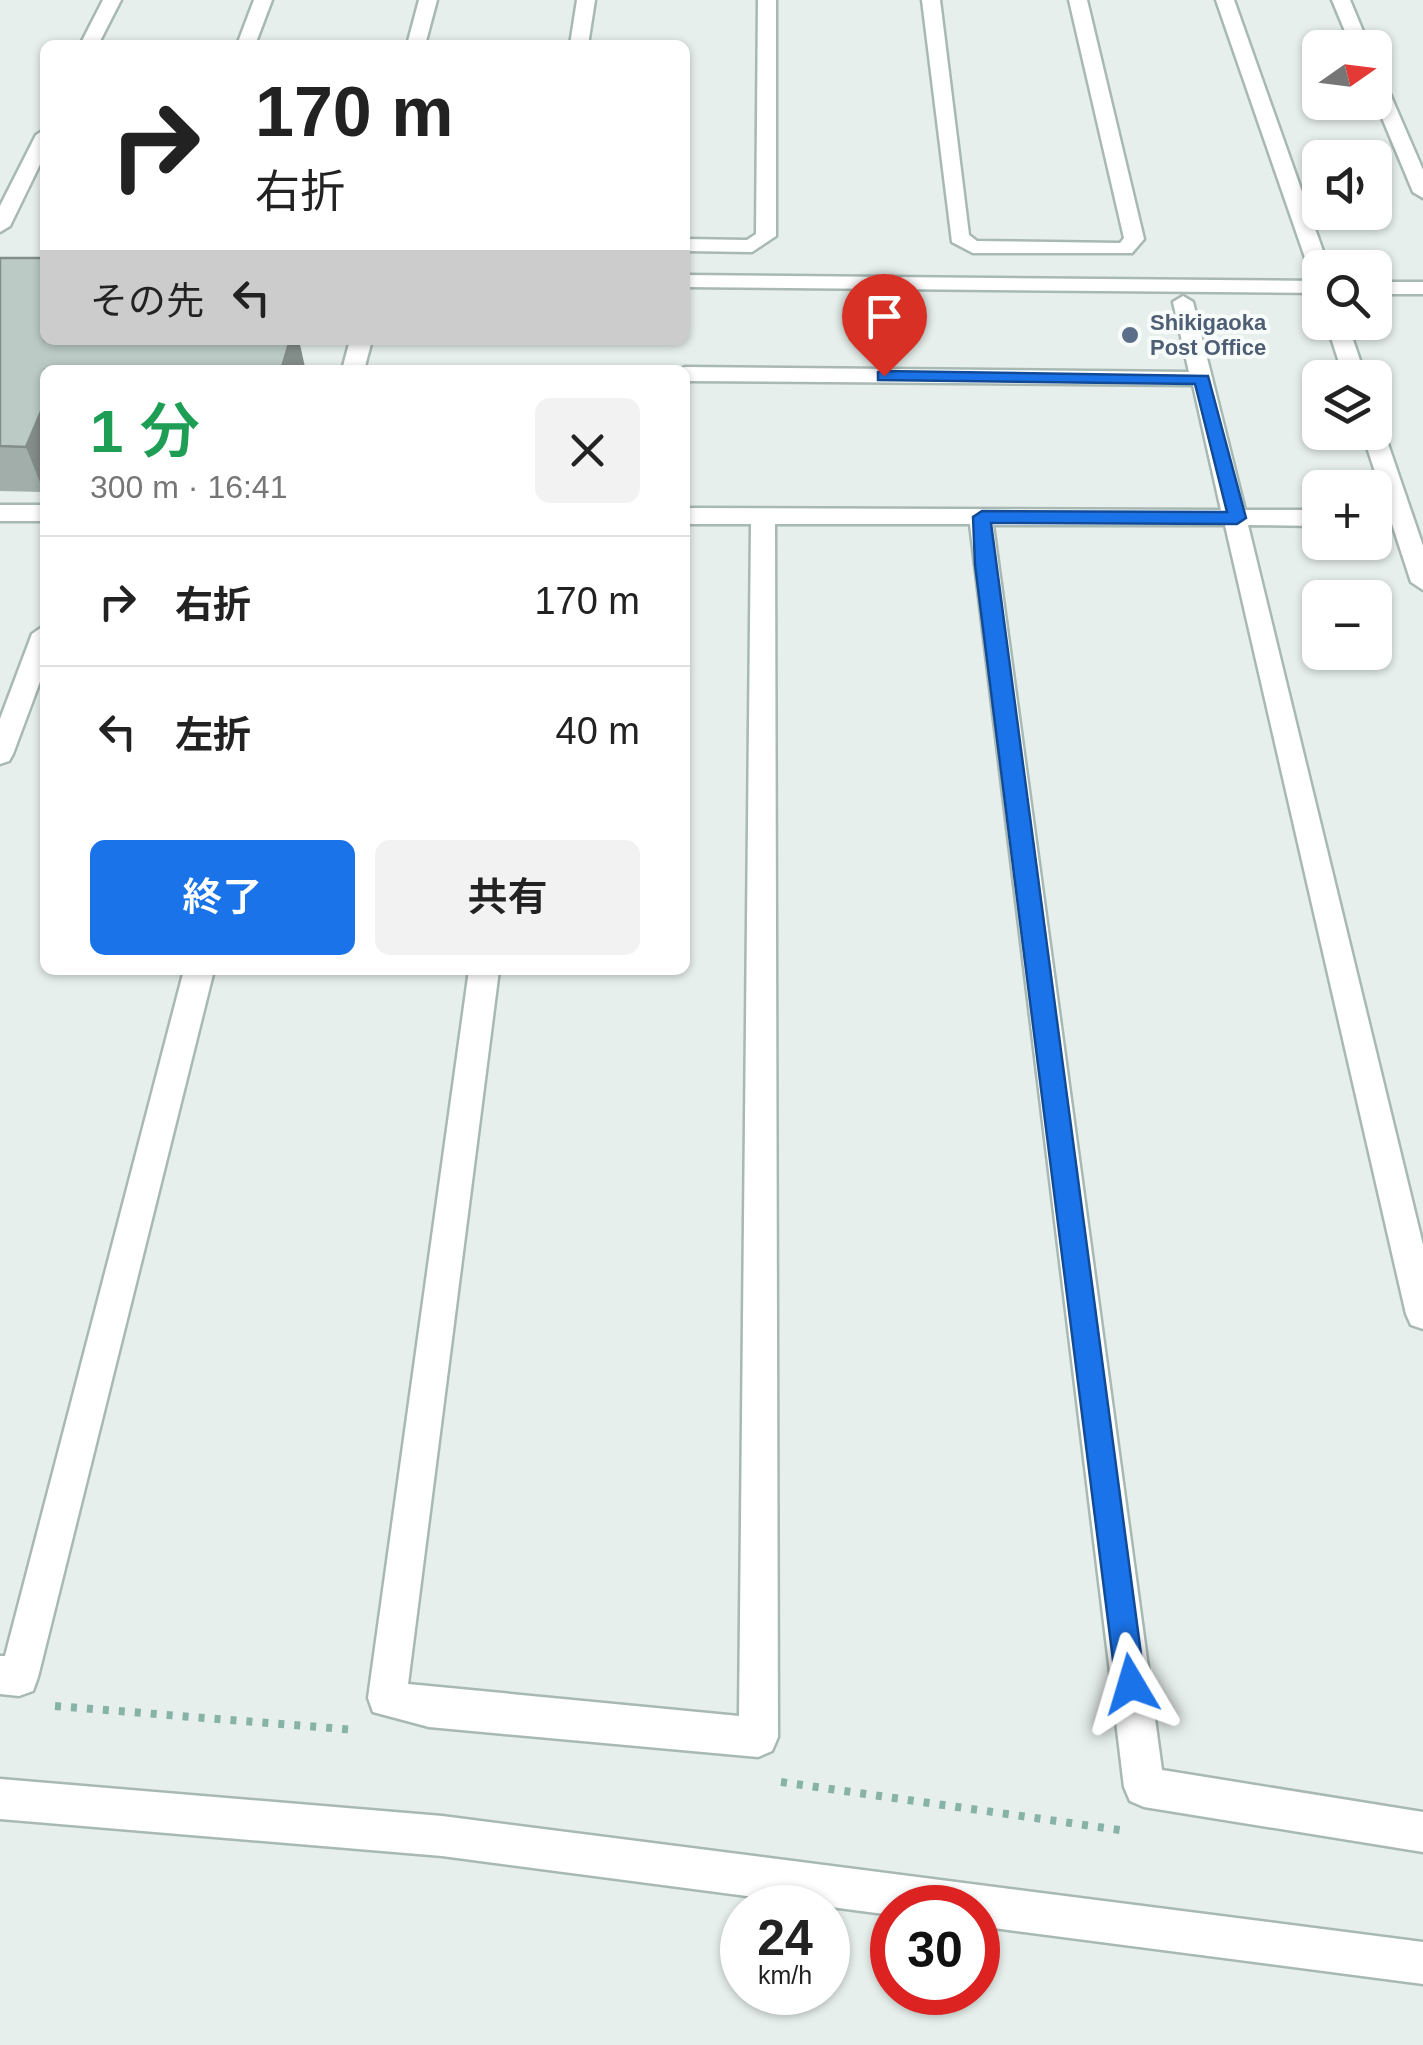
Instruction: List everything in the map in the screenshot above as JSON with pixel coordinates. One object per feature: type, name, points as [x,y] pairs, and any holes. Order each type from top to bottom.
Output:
[{"type":"street","points":[[92,40],[112,0]]},
{"type":"street","points":[[248,40],[263,0]]},
{"type":"street","points":[[417,40],[428,0]]},
{"type":"street","points":[[581,40],[586,0]]},
{"type":"street","points":[[690,245],[752,246],[766,236],[767,0]]},
{"type":"street","points":[[930,0],[959,238],[973,247],[1125,249],[1134,239],[1078,0]]},
{"type":"street","points":[[1225,0],[1312,250]]},
{"type":"street","points":[[1341,0],[1354,30]]},
{"type":"street","points":[[1392,120],[1423,192]]},
{"type":"street","points":[[0,226],[40,145]]},
{"type":"street","points":[[690,281],[1302,287]]},
{"type":"street","points":[[1392,288],[1423,288]]},
{"type":"street","points":[[1183,302],[1423,1314]]},
{"type":"street","points":[[690,374],[1202,379]]},
{"type":"street","points":[[1379,450],[1423,582]]},
{"type":"street","points":[[0,513],[40,513]]},
{"type":"street","points":[[690,516],[1302,518]]},
{"type":"street","points":[[483,975],[387,1698],[429,1708],[758,1737],[763,516]]},
{"type":"street","points":[[982,517],[984,565],[1144,1787],[1423,1832]]},
{"type":"street","points":[[1392,519],[1402,519]]},
{"type":"street","points":[[0,754],[40,647]]},
{"type":"street","points":[[0,1675],[18,1677],[199,975]]},
{"type":"street","points":[[0,1799],[442,1836],[1423,1963]]},
{"type":"building","points":[[0,258],[40,258],[40,345],[288,345],[282,365],[40,365],[40,414],[26,447],[0,446]]},
{"type":"place","name":"Shikigaoka Post Office","points":[[1130,335]]},
{"type":"route","points":[[884,376],[1202,379],[1237,518],[982,517],[984,565],[1131,1684]]}]
